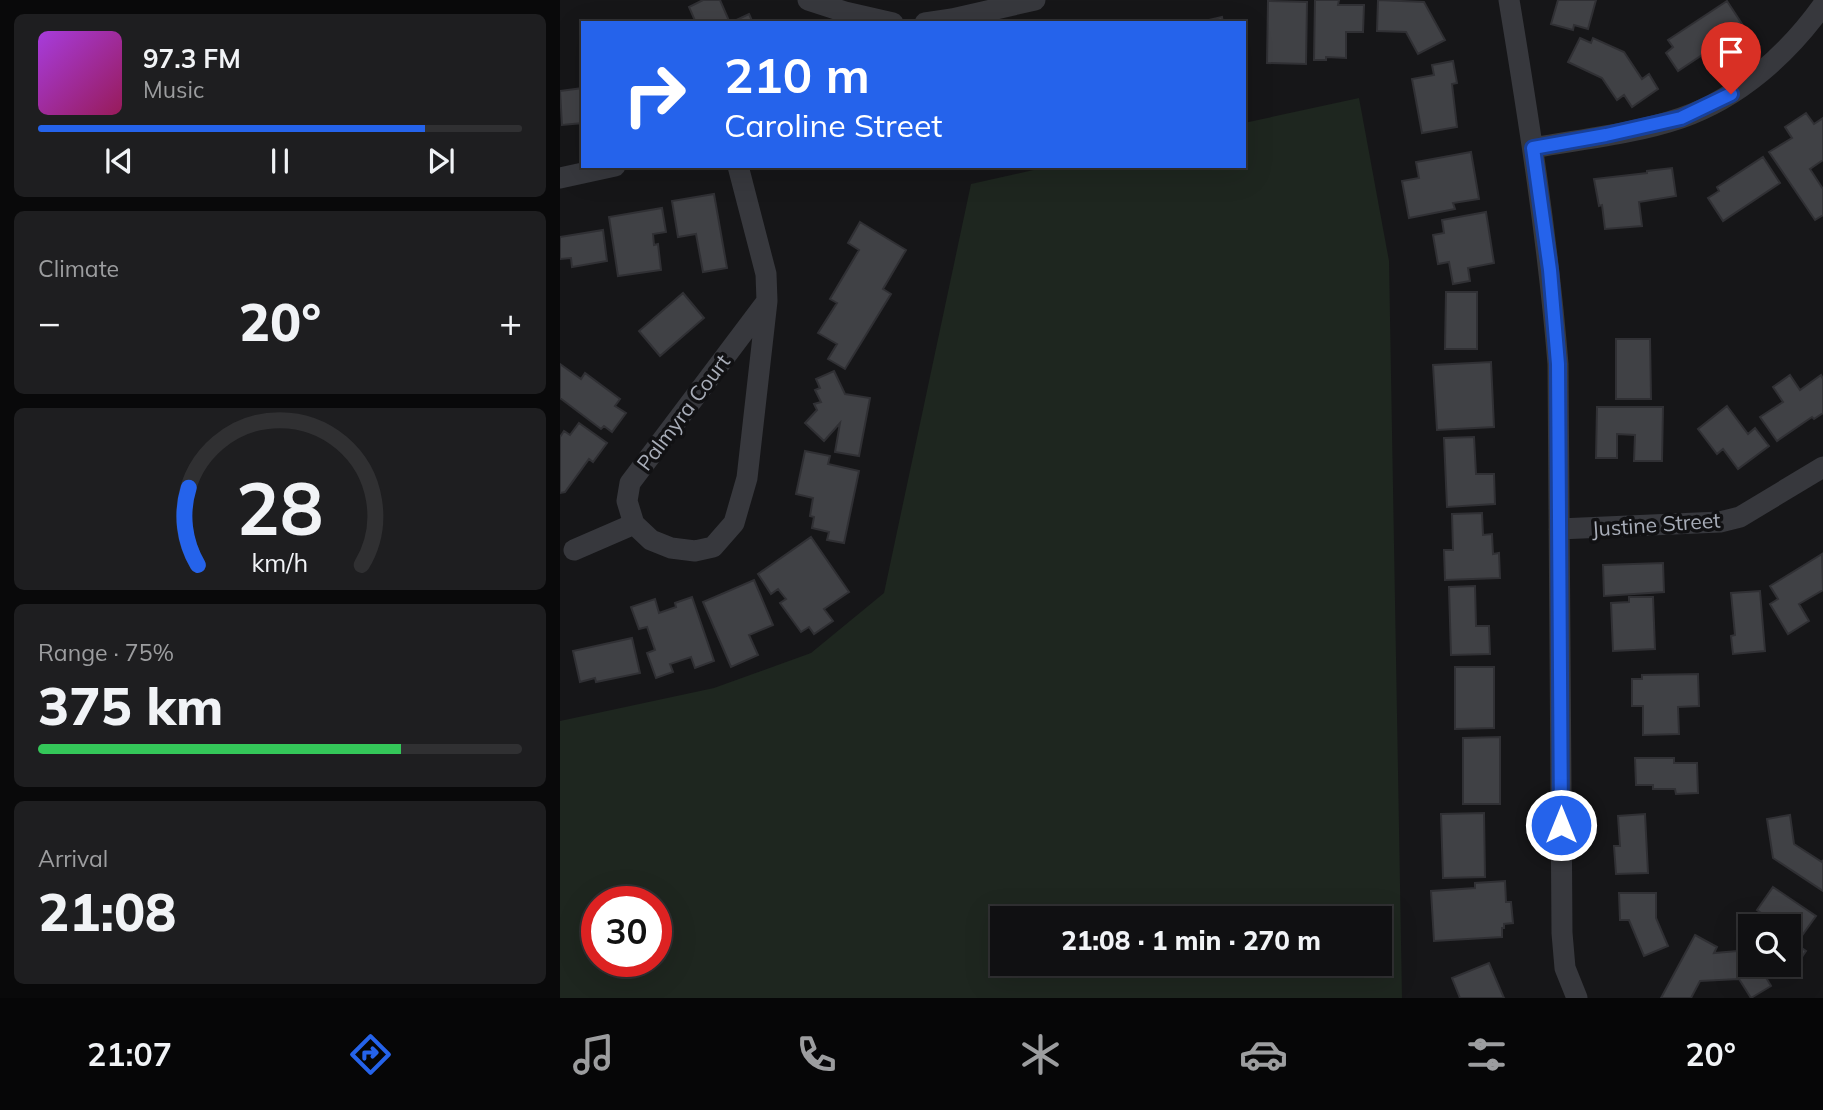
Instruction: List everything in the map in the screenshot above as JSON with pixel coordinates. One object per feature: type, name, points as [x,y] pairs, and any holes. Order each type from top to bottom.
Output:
[{"type":"street","points":[[938,21],[1035,0]]},
{"type":"street","points":[[1509,0],[1550,270],[1558,364],[1562,933],[1565,968],[1577,998]]},
{"type":"street","points":[[1533,148],[1652,125],[1681,118],[1708,106],[1731,94],[1763,70],[1807,27],[1823,5]]},
{"type":"street","points":[[815,9],[882,21]]},
{"type":"street","points":[[560,178],[606,168]]},
{"type":"street","name":"Palmyra Court","points":[[739,168],[766,274],[766,302],[747,478],[734,523],[712,547],[695,551],[671,548],[651,540],[634,524],[627,500],[630,483],[766,302]]},
{"type":"street","name":"Justine Street","points":[[1559,529],[1720,522],[1740,517],[1823,467]]},
{"type":"street","points":[[574,550],[634,524]]},
{"type":"shaded area","points":[[1359,98],[1389,261],[1402,998],[560,998],[560,721],[714,688],[811,653],[884,593],[971,184],[1042,168],[1246,168],[1246,123]]},
{"type":"building","points":[[703,0],[720,0],[729,21],[695,21],[689,7]]},
{"type":"building","points":[[1315,0],[1339,0],[1338,5],[1364,5],[1363,32],[1346,32],[1346,58],[1326,57],[1326,60],[1314,60]]},
{"type":"building","points":[[1378,0],[1424,2],[1445,40],[1418,54],[1406,32],[1377,31]]},
{"type":"building","points":[[1558,0],[1596,0],[1588,29],[1574,25],[1573,30],[1551,24]]},
{"type":"building","points":[[1268,1],[1307,2],[1306,64],[1267,63]]},
{"type":"building","points":[[1727,1],[1744,27],[1678,71],[1666,53],[1673,47],[1668,40]]},
{"type":"building","points":[[749,14],[752,21],[734,21]]},
{"type":"building","points":[[1222,17],[1223,21],[1205,21]]},
{"type":"building","points":[[1580,38],[1591,43],[1593,38],[1624,52],[1642,79],[1649,74],[1658,89],[1632,107],[1624,95],[1617,100],[1602,78],[1568,62]]},
{"type":"building","points":[[1453,61],[1457,83],[1452,84],[1457,127],[1422,133],[1412,79],[1434,75],[1432,65]]},
{"type":"building","points":[[581,88],[581,123],[562,125],[560,91]]},
{"type":"building","points":[[1806,113],[1814,124],[1823,118],[1823,160],[1810,169],[1823,189],[1823,215],[1815,220],[1769,152],[1792,138],[1785,127]]},
{"type":"building","points":[[1471,152],[1479,199],[1453,203],[1455,209],[1409,218],[1402,181],[1419,178],[1416,162]]},
{"type":"building","points":[[1763,157],[1780,183],[1723,221],[1708,198],[1719,191],[1717,187]]},
{"type":"building","points":[[1672,168],[1676,196],[1639,202],[1642,226],[1605,229],[1602,205],[1599,206],[1594,179]]},
{"type":"building","points":[[714,194],[727,268],[703,272],[696,234],[678,237],[672,201]]},
{"type":"building","points":[[662,208],[666,232],[653,234],[654,245],[658,244],[661,270],[618,276],[609,217]]},
{"type":"building","points":[[1486,212],[1494,263],[1468,268],[1470,281],[1453,284],[1449,262],[1438,264],[1433,235],[1444,233],[1442,220]]},
{"type":"building","points":[[860,222],[906,250],[883,289],[891,294],[845,369],[828,359],[837,344],[818,333],[837,303],[830,299],[859,250],[848,243]]},
{"type":"building","points":[[603,230],[607,261],[572,267],[571,258],[560,259],[560,237]]},
{"type":"building","points":[[1446,292],[1477,292],[1477,349],[1445,349]]},
{"type":"building","points":[[683,293],[704,318],[660,356],[639,331]]},
{"type":"building","points":[[1616,339],[1650,339],[1651,399],[1616,399]]},
{"type":"building","points":[[1491,362],[1494,427],[1437,430],[1433,365]]},
{"type":"building","points":[[560,364],[581,379],[585,373],[620,399],[615,406],[626,413],[612,432],[604,426],[601,429],[560,398]]},
{"type":"building","points":[[834,371],[845,394],[870,398],[859,456],[835,452],[840,423],[824,441],[805,423],[817,410],[814,404],[821,402],[815,390],[820,388],[816,379]]},
{"type":"building","points":[[1790,375],[1800,390],[1821,375],[1823,413],[1814,419],[1812,417],[1777,441],[1760,417],[1783,402],[1773,387]]},
{"type":"building","points":[[1727,406],[1748,434],[1755,428],[1769,446],[1738,469],[1723,449],[1717,454],[1698,429]]},
{"type":"building","points":[[1597,407],[1663,407],[1662,461],[1634,461],[1635,435],[1617,434],[1617,458],[1596,458]]},
{"type":"building","points":[[579,423],[607,443],[593,462],[589,459],[565,492],[560,493],[560,437],[564,431],[570,435]]},
{"type":"building","points":[[1474,437],[1476,474],[1494,474],[1495,504],[1447,507],[1444,438]]},
{"type":"building","points":[[805,451],[830,456],[828,464],[859,471],[844,543],[827,540],[829,532],[812,528],[814,517],[810,516],[813,498],[796,494]]},
{"type":"building","points":[[1482,513],[1483,535],[1492,534],[1493,554],[1499,553],[1500,578],[1445,580],[1444,550],[1453,550],[1452,514]]},
{"type":"building","points":[[811,537],[849,592],[824,609],[833,621],[814,634],[809,627],[801,632],[780,603],[786,599],[778,589],[771,594],[758,574]]},
{"type":"building","points":[[1822,554],[1823,590],[1799,604],[1809,621],[1788,634],[1770,604],[1778,599],[1770,586]]},
{"type":"building","points":[[1663,563],[1664,592],[1604,596],[1603,565]]},
{"type":"building","points":[[754,580],[773,625],[749,635],[758,655],[731,667],[703,602]]},
{"type":"building","points":[[1475,586],[1476,626],[1489,626],[1490,654],[1451,655],[1449,587]]},
{"type":"building","points":[[1760,591],[1765,651],[1733,654],[1731,636],[1735,635],[1731,593]]},
{"type":"building","points":[[692,597],[714,661],[695,668],[691,657],[670,664],[673,672],[656,678],[647,653],[655,650],[647,627],[639,629],[631,607],[655,599],[659,613]]},
{"type":"building","points":[[1629,597],[1653,597],[1655,649],[1613,651],[1611,603],[1629,602]]},
{"type":"building","points":[[632,638],[640,673],[596,682],[595,678],[580,682],[573,651]]},
{"type":"building","points":[[1455,667],[1494,667],[1494,728],[1455,729]]},
{"type":"building","points":[[1698,674],[1699,706],[1678,707],[1679,734],[1643,735],[1643,706],[1632,706],[1632,679],[1642,679],[1642,675]]},
{"type":"building","points":[[1500,737],[1500,804],[1463,804],[1463,738]]},
{"type":"building","points":[[1635,758],[1674,758],[1674,763],[1697,763],[1698,793],[1676,794],[1675,789],[1653,789],[1653,785],[1636,785]]},
{"type":"building","points":[[1484,813],[1485,877],[1443,878],[1441,814]]},
{"type":"building","points":[[1645,814],[1648,873],[1616,874],[1614,846],[1620,846],[1618,816]]},
{"type":"building","points":[[1790,815],[1794,844],[1822,862],[1823,860],[1823,891],[1773,858],[1767,819]]},
{"type":"building","points":[[1505,881],[1506,902],[1511,902],[1513,923],[1504,924],[1502,937],[1434,941],[1431,891],[1475,888],[1475,883]]},
{"type":"building","points":[[1773,887],[1816,916],[1801,937],[1801,914],[1763,914],[1757,910]]},
{"type":"building","points":[[1619,893],[1656,893],[1656,918],[1668,946],[1644,956],[1629,920],[1620,920]]},
{"type":"building","points":[[1695,935],[1717,947],[1714,953],[1738,951],[1738,977],[1766,977],[1771,986],[1751,998],[1739,979],[1700,981],[1691,998],[1661,998]]},
{"type":"building","points":[[1489,963],[1504,998],[1460,998],[1452,978]]},
{"type":"route","points":[[1561,825],[1558,364],[1550,270],[1533,148],[1681,118],[1731,94]]}]
